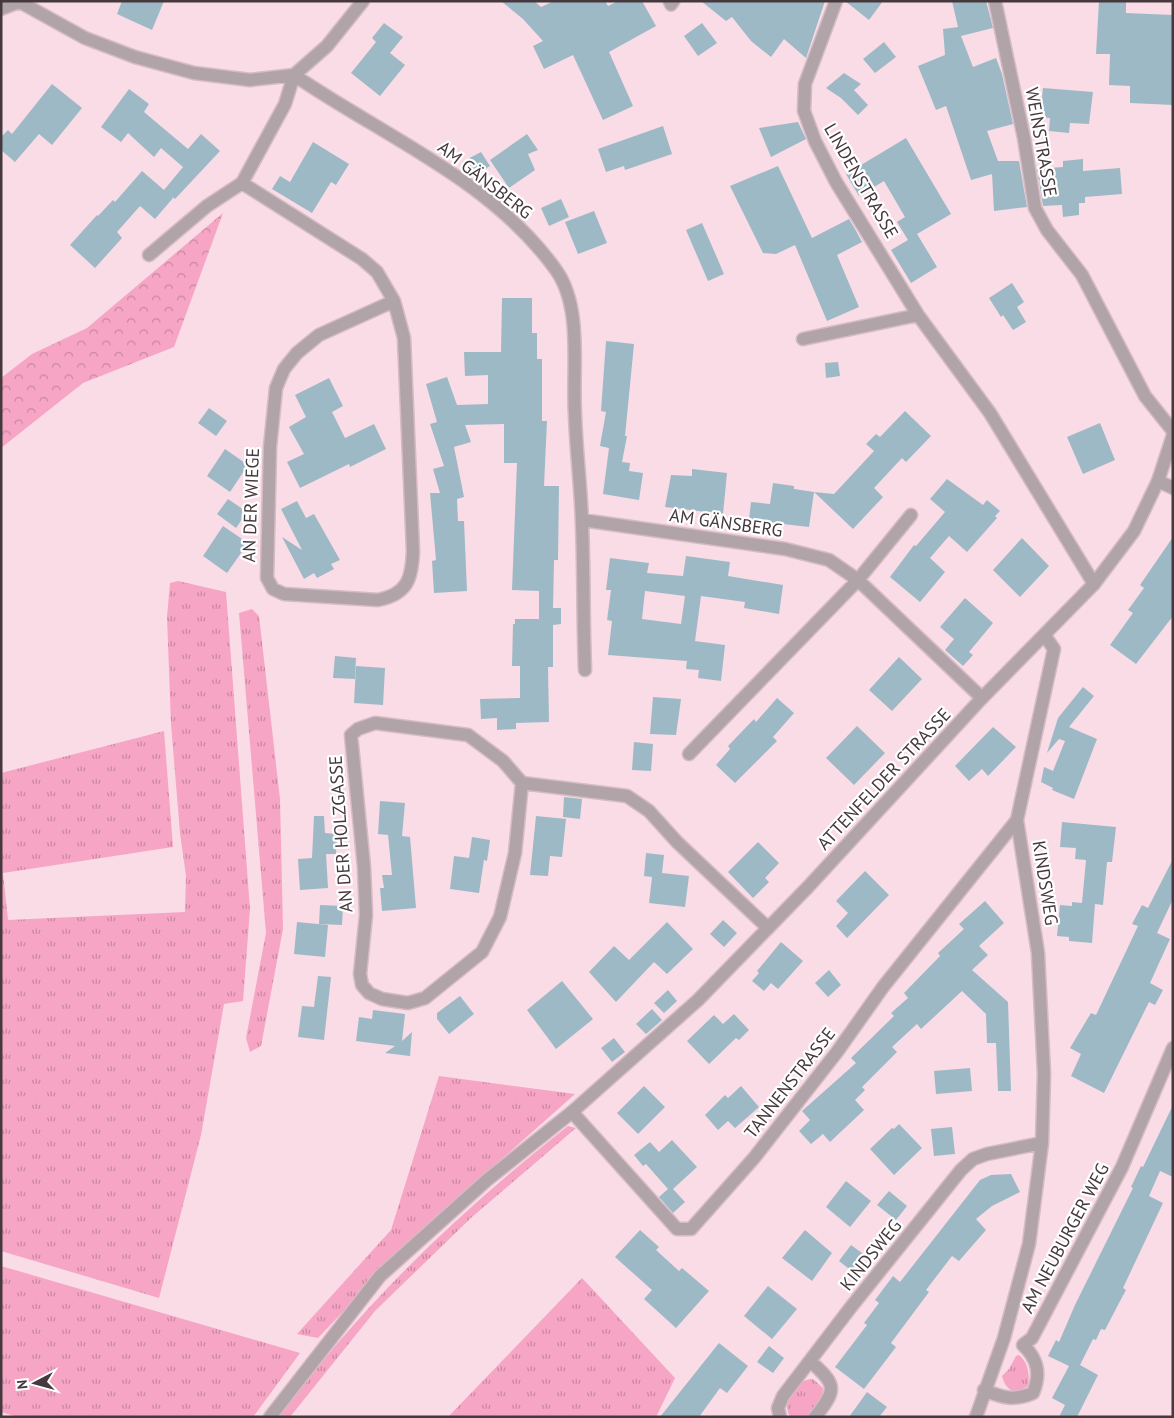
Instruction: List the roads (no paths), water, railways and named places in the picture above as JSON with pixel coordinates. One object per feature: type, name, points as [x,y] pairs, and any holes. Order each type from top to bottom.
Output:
[{"type":"street","points":[[149,255],[207,206],[242,184],[285,104],[294,75],[327,46],[363,1]]},
{"type":"street","name":"LINDENSTRASSE","points":[[836,1],[805,84],[804,111],[814,141],[836,182],[918,316],[990,413],[1094,584]]},
{"type":"street","name":"WEINSTRASSE","points":[[996,1],[1026,146],[1035,208],[1046,230],[1082,275],[1145,396],[1173,433]]},
{"type":"street","points":[[1,9],[18,2],[85,38],[136,57],[194,72],[250,80],[294,75]]},
{"type":"street","name":"AM GÄNSBERG","points":[[294,75],[424,154],[485,198],[523,232],[557,271],[569,295],[573,322],[574,413],[582,520],[585,670]]},
{"type":"street","name":"AN DER WIEGE","points":[[242,184],[362,260],[377,272],[394,301],[404,338],[413,551],[412,574],[405,587],[392,597],[378,600],[284,594],[273,589],[267,578],[270,447],[276,388],[284,369],[307,343],[331,328],[394,301]]},
{"type":"street","points":[[803,339],[918,316]]},
{"type":"street","name":"ATTENFELDER STRASSE","points":[[270,1417],[380,1276],[487,1180],[572,1112],[698,1000],[768,928],[982,698],[1094,584],[1134,531],[1158,481],[1173,433]]},
{"type":"street","points":[[1158,481],[1173,488]]},
{"type":"street","points":[[689,754],[858,580],[911,514]]},
{"type":"street","name":"AM GÄNSBERG","points":[[582,520],[785,549],[829,560],[858,580],[982,698]]},
{"type":"street","name":"KINDSWEG","points":[[976,1417],[1004,1338],[1029,1244],[1042,1143],[1044,1074],[1038,953],[1018,820],[1054,649],[1045,636]]},
{"type":"street","name":"AN DER HOLZGASSE","points":[[374,723],[468,735],[502,761],[522,783],[514,852],[500,917],[482,952],[425,998],[408,1003],[394,1002],[369,993],[362,986],[360,974],[366,914],[365,877],[351,736],[358,729],[374,723]]},
{"type":"street","points":[[522,783],[628,796],[649,811],[677,842],[768,928]]},
{"type":"street","name":"TANNENSTRASSE","points":[[572,1112],[677,1228],[691,1229],[754,1158],[837,1052],[883,987],[1018,820]]},
{"type":"street","name":"AM NEUBURGER WEG","points":[[1023,1345],[1032,1338],[1118,1175],[1173,1048]]},
{"type":"street","name":"KINDSWEG","points":[[780,1417],[780,1402],[810,1361],[856,1300],[973,1159],[1042,1143]]},
{"type":"street","points":[[984,1390],[1004,1399],[1020,1398],[1033,1393],[1038,1380],[1037,1364],[1031,1353],[1023,1345],[1004,1338]]},
{"type":"street","points":[[810,1361],[828,1377],[832,1389],[829,1400],[815,1417]]},
{"type":"lane","points":[[669,1],[671,5],[674,1]]}]
